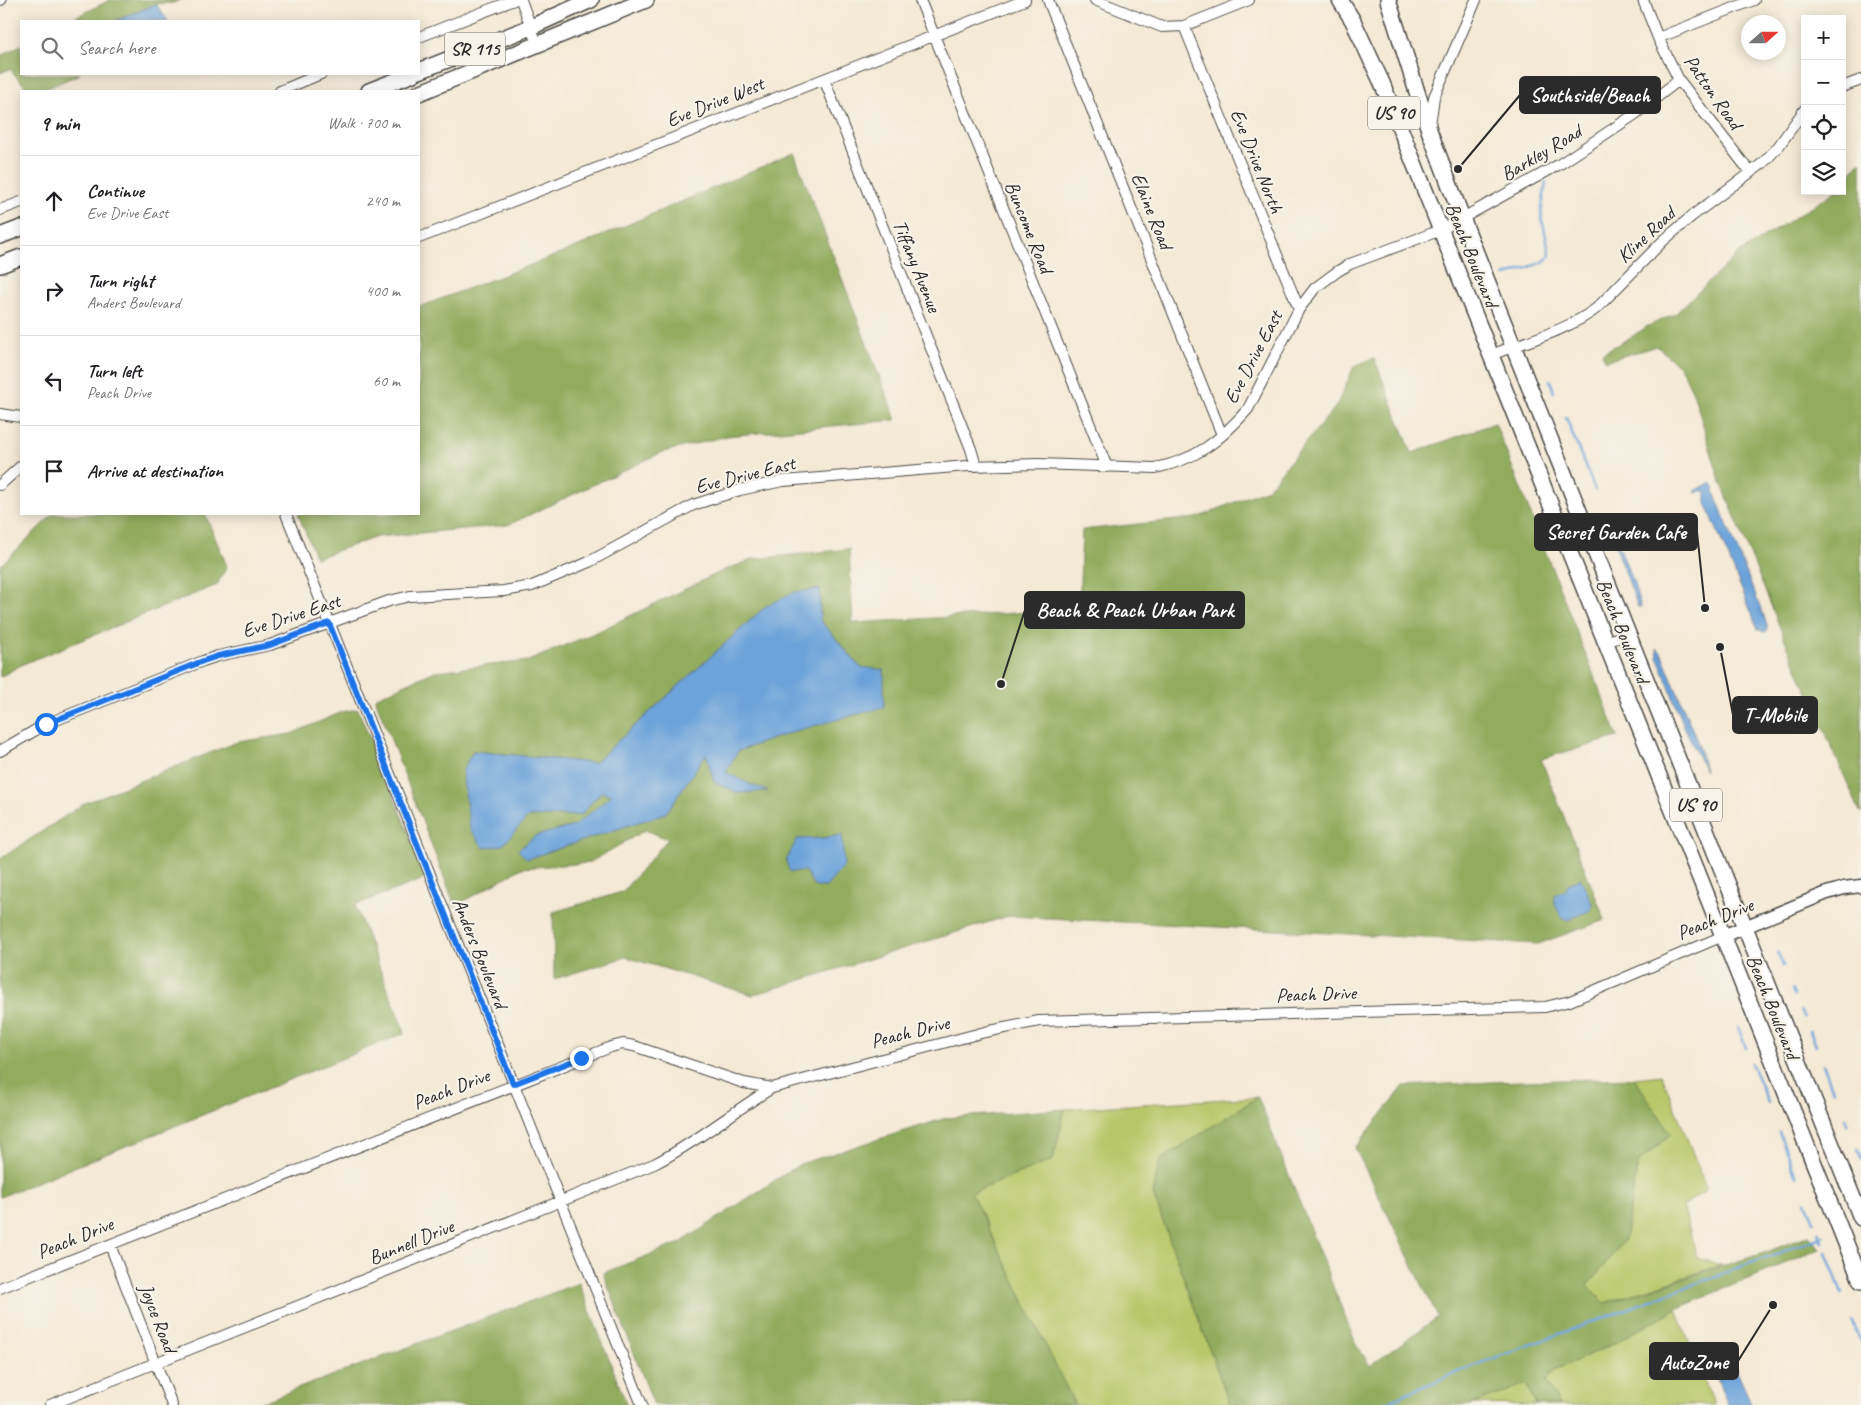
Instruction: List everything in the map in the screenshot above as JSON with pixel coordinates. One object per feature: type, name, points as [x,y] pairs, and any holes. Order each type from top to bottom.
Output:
[{"type":"highway","name":"SR 115","points":[[420,72],[531,27],[591,0]]},
{"type":"highway","name":"SR 115","points":[[420,93],[646,0]]},
{"type":"highway","name":"Beach Boulevard","points":[[1340,0],[1382,83],[1861,1281]]},
{"type":"highway","name":"US 90","points":[[1388,0],[1429,130],[1462,218],[1861,1218]]},
{"type":"highway","points":[[372,90],[410,75]]},
{"type":"highway","points":[[0,236],[20,228]]},
{"type":"highway","points":[[0,265],[20,256]]},
{"type":"main road","name":"Peach Drive","points":[[1723,936],[1827,894],[1844,888],[1861,886]]},
{"type":"street","points":[[420,37],[514,0]]},
{"type":"street","points":[[521,0],[537,44]]},
{"type":"street","name":"Buncome Road","points":[[920,0],[1107,467]]},
{"type":"street","name":"Eve Drive West","points":[[420,238],[1026,0]]},
{"type":"street","name":"Elaine Road","points":[[1048,0],[1222,435]]},
{"type":"street","points":[[1095,0],[1162,27],[1184,26],[1249,0]]},
{"type":"street","name":"Patton Road","points":[[1643,0],[1658,38],[1679,80],[1750,172]]},
{"type":"street","points":[[1658,38],[1754,0]]},
{"type":"street","points":[[1429,130],[1434,97],[1475,4]]},
{"type":"street","name":"Eve Drive North","points":[[1184,26],[1299,309]]},
{"type":"street","points":[[282,90],[319,75]]},
{"type":"street","name":"Tiffany Avenue","points":[[824,79],[971,449],[976,466]]},
{"type":"street","name":"Barkley Road","points":[[1441,230],[1585,149],[1634,115],[1679,80]]},
{"type":"street","points":[[1846,86],[1861,80]]},
{"type":"street","name":"Kline Road","points":[[1491,354],[1586,317],[1663,241],[1692,216],[1763,163],[1778,147],[1801,115]]},
{"type":"street","points":[[0,210],[20,202]]},
{"type":"street","name":"Eve Drive East","points":[[0,751],[46,724],[203,661],[270,645],[389,602],[410,596],[504,591],[532,586],[589,562],[693,505],[740,490],[807,478],[976,466],[1038,464],[1155,468],[1171,465],[1210,446],[1237,422],[1255,398],[1299,309],[1315,288],[1338,270],[1441,230]]},
{"type":"street","points":[[0,414],[20,417]]},
{"type":"street","points":[[0,485],[20,467]]},
{"type":"street","name":"Anders Boulevard","points":[[286,515],[642,1405]]},
{"type":"street","points":[[1606,642],[1628,634]]},
{"type":"street","name":"Peach Drive","points":[[0,1288],[513,1084],[623,1044],[652,1051],[744,1083],[772,1088],[985,1032],[1039,1021],[1545,1007],[1570,1001],[1723,936]]},
{"type":"street","name":"Bunnell Drive","points":[[50,1405],[156,1361],[654,1164],[672,1155],[744,1104],[772,1088]]},
{"type":"street","name":"Joyce Road","points":[[110,1245],[172,1405]]},
{"type":"green space","points":[[110,0],[181,0],[173,3],[156,4],[117,20],[70,20]]},
{"type":"green space","points":[[20,46],[20,75],[78,75],[43,90],[28,90],[10,69],[0,73],[0,56]]},
{"type":"green space","points":[[794,153],[896,420],[727,436],[663,452],[508,525],[377,537],[316,558],[298,515],[420,515],[420,307],[562,253]]},
{"type":"green space","points":[[1861,161],[1861,814],[1787,645],[1718,475],[1694,395],[1681,368],[1657,346],[1606,361],[1602,353],[1646,327],[1675,314],[1739,253],[1830,195],[1846,195],[1846,179]]},
{"type":"green space","points":[[1374,358],[1412,453],[1495,423],[1618,737],[1541,759],[1605,920],[1538,944],[1009,916],[753,995],[626,957],[554,979],[553,912],[622,892],[668,839],[645,830],[589,863],[522,868],[455,906],[375,698],[435,671],[528,661],[599,631],[718,573],[753,559],[849,549],[853,623],[1079,609],[1082,530],[1196,518],[1267,489],[1337,405],[1354,366]],"holes":[[[820,589],[820,620],[860,667],[795,731],[738,751],[726,772],[766,791],[715,782],[706,753],[666,813],[535,836],[574,826],[613,795],[601,792],[581,815],[528,817],[473,751],[594,763],[766,606]],[[842,835],[815,887],[805,871],[797,839]]]},
{"type":"green space","points":[[52,515],[205,515],[227,566],[217,585],[23,664],[0,677],[0,566]]},
{"type":"green space","points":[[358,709],[427,878],[355,905],[405,1033],[0,1197],[0,859],[85,803],[237,742],[291,734],[342,712]]},
{"type":"green space","points":[[1662,1075],[1707,1189],[1683,1206],[1697,1258],[1721,1265],[1605,1303],[1587,1286],[1625,1239],[1638,1163],[1671,1134],[1634,1078]]},
{"type":"green space","points":[[1634,1078],[1671,1134],[1638,1163],[1625,1239],[1588,1286],[1605,1303],[1767,1252],[1809,1235],[1820,1249],[1676,1309],[1605,1348],[1554,1370],[1546,1382],[1560,1405],[1536,1405],[1526,1384],[1470,1405],[1230,1405],[1153,1194],[1160,1160],[1258,1097],[1355,1342],[1370,1366],[1438,1317],[1355,1148],[1404,1086]]},
{"type":"green space","points":[[1258,1097],[1160,1160],[1153,1194],[1230,1405],[1075,1405],[971,1193],[1053,1160],[1065,1109]]},
{"type":"green space","points":[[1065,1109],[1053,1160],[971,1193],[1075,1405],[654,1405],[603,1273],[680,1243],[800,1164],[946,1118]]},
{"type":"green space","points":[[579,1283],[627,1405],[254,1405]]},
{"type":"green space","points":[[1676,1309],[1714,1405],[1560,1405],[1546,1382],[1554,1370],[1605,1348]]},
{"type":"green space","points":[[1527,1383],[1536,1405],[1469,1404]]},
{"type":"water","points":[[156,4],[167,20],[117,20]]},
{"type":"water","points":[[1711,483],[1714,486],[1714,492],[1767,624],[1767,631],[1763,632],[1758,629],[1706,503],[1706,494],[1703,490],[1696,493],[1695,490]]},
{"type":"water","points":[[1607,523],[1610,523],[1641,607],[1638,607]]},
{"type":"water","points":[[820,589],[820,620],[860,667],[884,670],[884,707],[795,731],[738,751],[726,772],[768,791],[739,793],[714,782],[706,754],[666,813],[527,859],[518,850],[535,836],[574,826],[612,795],[601,792],[581,815],[528,817],[503,845],[484,848],[470,829],[462,772],[473,751],[594,763],[766,606],[795,592]]},
{"type":"water","points":[[1657,648],[1661,652],[1699,746],[1705,771],[1684,726],[1658,658]]},
{"type":"water","points":[[842,835],[844,866],[826,887],[815,887],[805,871],[790,872],[786,861],[797,839]]},
{"type":"water","points":[[1581,878],[1592,903],[1591,910],[1568,920],[1561,917],[1554,901],[1554,895],[1566,890],[1568,884]]},
{"type":"water","points":[[1727,1359],[1732,1360],[1752,1405],[1728,1405],[1713,1368],[1714,1365]]},
{"type":"waterway","points":[[1505,276],[1543,262],[1550,256],[1541,213],[1546,182]]},
{"type":"waterway","points":[[1550,380],[1554,392]]},
{"type":"waterway","points":[[1566,418],[1595,490]]},
{"type":"waterway","points":[[1778,953],[1783,966]]},
{"type":"waterway","points":[[1792,989],[1794,995]]},
{"type":"waterway","points":[[1801,1011],[1804,1017]]},
{"type":"waterway","points":[[1738,1027],[1746,1048]]},
{"type":"waterway","points":[[1810,1031],[1816,1046]]},
{"type":"waterway","points":[[1751,1063],[1768,1103]]},
{"type":"waterway","points":[[1823,1064],[1833,1091]]},
{"type":"waterway","points":[[1845,1118],[1847,1124]]},
{"type":"waterway","points":[[1779,1132],[1796,1177]]},
{"type":"waterway","points":[[1858,1149],[1861,1158]]},
{"type":"waterway","points":[[1806,1201],[1814,1221]]},
{"type":"waterway","points":[[1818,1232],[1822,1242]]},
{"type":"waterway","points":[[1378,1405],[1473,1366],[1824,1236]]},
{"type":"waterway","points":[[1826,1252],[1842,1293]]},
{"type":"waterway","points":[[1853,1322],[1861,1342]]},
{"type":"place","name":"Southside/Beach","points":[[1458,169]]},
{"type":"place","name":"Secret Garden Cafe","points":[[1705,608]]},
{"type":"place","name":"T-Mobile","points":[[1720,647]]},
{"type":"place","name":"Beach & Peach Urban Park","points":[[1001,684]]},
{"type":"place","name":"AutoZone","points":[[1773,1305]]},
{"type":"route","points":[[46,724],[203,661],[270,645],[329,623],[513,1084],[581,1058]]}]
